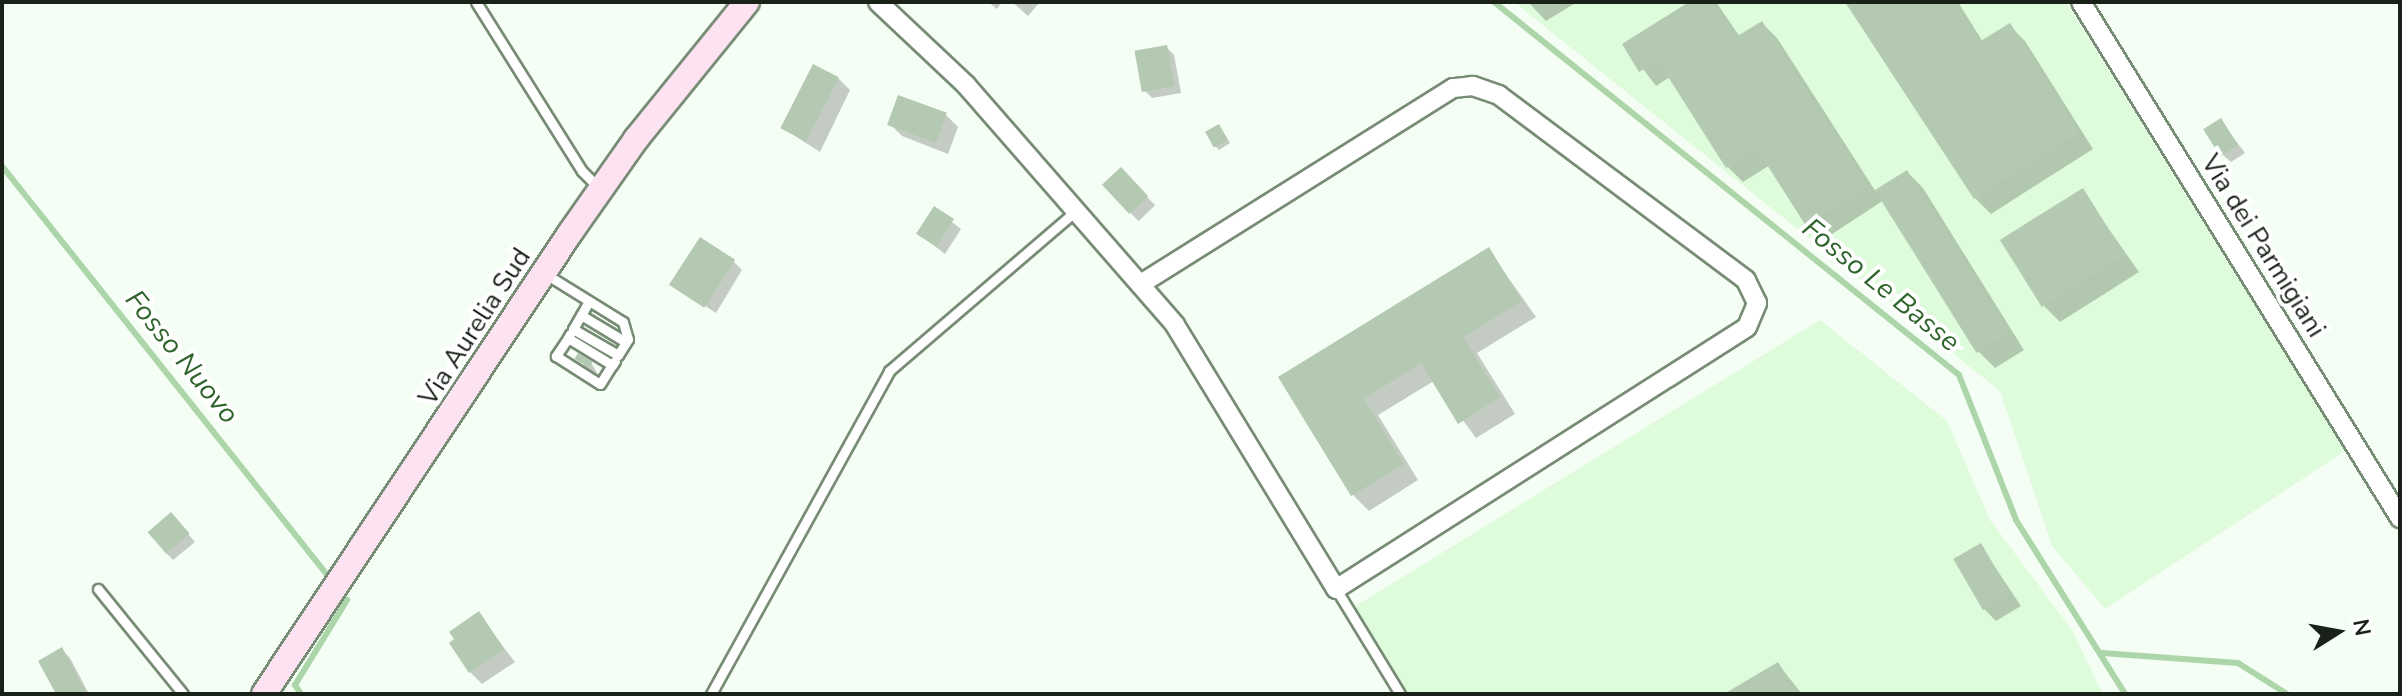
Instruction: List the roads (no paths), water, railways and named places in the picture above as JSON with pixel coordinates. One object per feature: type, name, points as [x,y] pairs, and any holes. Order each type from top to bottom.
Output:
[{"type":"main road","name":"Via Aurelia Sud","points":[[264,694],[600,190],[747,2]]},
{"type":"street","points":[[878,2],[923,40],[1142,283],[1175,325],[1336,589],[1747,327],[1757,303],[1752,287],[1499,95],[1473,86],[1453,88],[1142,283]]},
{"type":"street","name":"Via dei Parmigiani","points":[[2081,2],[2400,518]]},
{"type":"lane","points":[[476,2],[582,171],[600,190]]},
{"type":"lane","points":[[711,694],[889,371],[1077,210]]},
{"type":"lane","points":[[544,273],[623,322],[626,342],[600,384],[556,356],[589,301]]},
{"type":"lane","points":[[581,315],[626,342]]},
{"type":"lane","points":[[570,333],[618,355]]},
{"type":"lane","points":[[570,333],[612,365]]},
{"type":"lane","points":[[98,589],[183,694]]},
{"type":"lane","points":[[1336,589],[1400,694]]},
{"type":"waterway","name":"Fosso Le Basse","points":[[1494,2],[1959,375],[2016,520],[2125,694]]},
{"type":"waterway","name":"Fosso Nuovo","points":[[2,166],[328,576]]},
{"type":"waterway","points":[[301,694],[295,685],[347,600]]},
{"type":"waterway","points":[[2102,653],[2238,663],[2287,694]]}]
